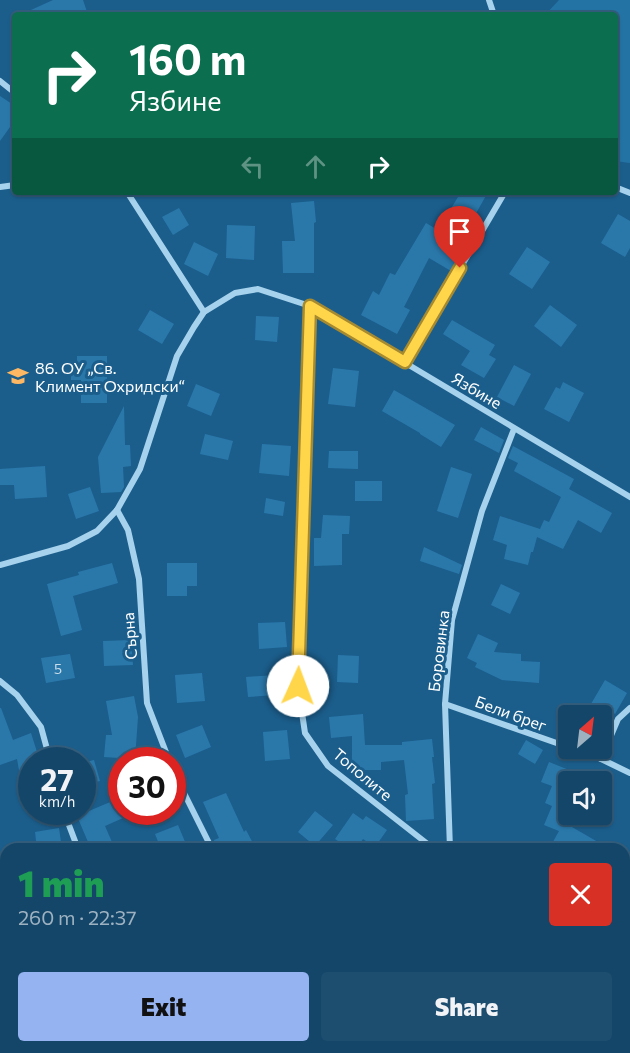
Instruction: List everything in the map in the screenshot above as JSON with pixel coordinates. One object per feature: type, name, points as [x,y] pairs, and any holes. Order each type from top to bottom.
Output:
[{"type":"street","points":[[0,81],[12,91]]},
{"type":"street","points":[[0,565],[68,546],[97,531],[117,510],[140,469],[177,356],[204,312],[129,195]]},
{"type":"street","points":[[405,362],[503,195]]},
{"type":"street","name":"Язбине","points":[[204,312],[235,293],[258,289],[310,306],[630,497]]},
{"type":"street","name":"Тополите","points":[[310,306],[298,686],[305,733],[328,766],[426,843]]},
{"type":"street","name":"Боровинка","points":[[450,843],[445,704],[452,620],[482,512],[514,429]]},
{"type":"street","name":"Сърна","points":[[117,510],[128,530],[139,579],[147,703],[164,747]]},
{"type":"street","points":[[0,681],[17,695],[41,728],[46,747]]},
{"type":"street","name":"Бели брег","points":[[445,704],[558,744]]},
{"type":"street","points":[[612,733],[618,719],[630,708]]},
{"type":"street","name":"Бели брег","points":[[601,759],[630,773]]},
{"type":"street","points":[[186,797],[209,843]]},
{"type":"street","points":[[69,825],[76,843]]},
{"type":"shaded area","points":[[559,0],[630,0],[630,163],[618,161],[618,12],[548,12]]},
{"type":"building","points":[[53,0],[83,0],[87,12],[27,12]]},
{"type":"building","points":[[0,96],[12,104],[12,124],[0,141]]},
{"type":"building","points":[[459,195],[486,195],[465,233],[458,228],[445,251],[459,259],[451,271],[429,258],[404,307],[410,310],[397,334],[361,315],[373,291],[379,295],[390,273],[395,275],[426,223],[438,230]]},
{"type":"building","points":[[314,201],[316,222],[314,223],[314,273],[283,273],[282,241],[295,241],[291,203]]},
{"type":"building","points":[[179,208],[189,225],[173,235],[162,217]]},
{"type":"building","points":[[618,214],[630,221],[630,248],[625,257],[601,243]]},
{"type":"building","points":[[227,225],[255,226],[254,260],[226,258]]},
{"type":"building","points":[[194,242],[218,254],[208,276],[184,264]]},
{"type":"building","points":[[527,247],[550,262],[532,289],[509,274]]},
{"type":"building","points":[[550,305],[577,325],[561,347],[534,326]]},
{"type":"building","points":[[150,310],[174,324],[162,344],[138,330]]},
{"type":"building","points":[[256,316],[279,317],[277,342],[255,340]]},
{"type":"building","points":[[452,320],[495,345],[489,355],[496,359],[484,378],[461,365],[470,351],[443,334]]},
{"type":"building","points":[[77,356],[107,356],[107,403],[81,403],[81,380],[71,380],[71,362],[77,362]]},
{"type":"building","points":[[514,365],[531,374],[514,406],[497,397]]},
{"type":"building","points":[[333,368],[359,371],[355,407],[328,404]]},
{"type":"building","points":[[563,382],[584,393],[569,422],[544,409],[556,387],[560,389]]},
{"type":"building","points":[[196,384],[220,394],[211,416],[187,406]]},
{"type":"building","points":[[394,390],[455,425],[441,447],[382,411]]},
{"type":"building","points":[[124,406],[125,445],[130,445],[131,466],[123,467],[124,487],[121,492],[101,493],[98,457]]},
{"type":"building","points":[[481,427],[504,440],[499,453],[474,440]]},
{"type":"building","points":[[205,434],[233,441],[228,460],[200,454]]},
{"type":"building","points":[[262,444],[291,446],[289,476],[259,473]]},
{"type":"building","points":[[513,446],[574,479],[569,489],[612,513],[601,533],[578,520],[563,549],[537,537],[528,565],[504,559],[507,545],[493,540],[500,516],[540,529],[544,520],[549,522],[561,497],[514,471],[518,463],[508,458]]},
{"type":"building","points":[[329,451],[358,451],[358,469],[328,468]]},
{"type":"building","points":[[45,466],[47,497],[15,499],[14,485],[0,485],[0,469]]},
{"type":"building","points":[[451,467],[472,474],[458,518],[437,511]]},
{"type":"building","points":[[355,481],[382,481],[382,501],[355,501]]},
{"type":"building","points":[[90,487],[99,511],[76,519],[68,494]]},
{"type":"building","points":[[266,498],[285,502],[283,516],[264,513]]},
{"type":"building","points":[[323,515],[350,516],[349,534],[342,534],[342,565],[314,566],[314,538],[321,538]]},
{"type":"building","points":[[424,547],[462,565],[459,574],[420,561]]},
{"type":"building","points":[[112,563],[118,583],[73,596],[82,630],[61,636],[47,584],[79,575],[78,572]]},
{"type":"building","points":[[167,563],[197,563],[197,586],[187,586],[187,596],[167,596]]},
{"type":"building","points":[[501,584],[520,593],[510,614],[491,605]]},
{"type":"building","points":[[285,622],[287,647],[259,649],[258,623]]},
{"type":"building","points":[[478,634],[498,643],[494,652],[521,654],[521,661],[540,662],[539,683],[502,680],[475,667],[477,663],[467,658]]},
{"type":"building","points":[[131,640],[133,665],[104,666],[103,641]]},
{"type":"building","points":[[70,654],[75,678],[46,683],[41,658]]},
{"type":"building","points":[[338,655],[359,656],[358,683],[337,682]]},
{"type":"building","points":[[202,673],[205,701],[177,703],[175,675]]},
{"type":"building","points":[[274,675],[276,695],[248,697],[246,677]]},
{"type":"building","points":[[605,680],[627,693],[615,714],[612,712],[612,705],[590,705]]},
{"type":"building","points":[[134,696],[138,717],[136,747],[108,747],[108,757],[104,757],[106,735],[112,735],[106,701]]},
{"type":"building","points":[[1,708],[13,740],[31,733],[35,747],[18,747],[18,765],[17,759],[0,765]]},
{"type":"building","points":[[363,714],[365,745],[402,745],[402,742],[432,739],[435,783],[432,784],[434,819],[406,821],[405,795],[408,794],[404,760],[381,762],[381,770],[352,770],[352,736],[331,738],[329,717]]},
{"type":"building","points":[[202,725],[211,747],[186,758],[186,747],[181,747],[176,735]]},
{"type":"building","points":[[287,730],[290,759],[265,761],[263,732]]},
{"type":"building","points":[[526,740],[543,750],[535,764],[518,754]]},
{"type":"building","points":[[549,762],[572,771],[558,771],[558,825],[568,825],[600,843],[552,843],[559,831],[544,825],[552,806],[545,803],[552,786],[541,782]]},
{"type":"building","points":[[96,767],[100,781],[96,782]]},
{"type":"building","points":[[226,793],[244,832],[246,830],[253,843],[215,843],[214,840],[219,838],[203,802]]},
{"type":"building","points":[[108,803],[108,825],[105,826],[112,843],[88,843],[81,825],[96,825],[96,808]]},
{"type":"building","points":[[315,811],[333,825],[318,843],[311,843],[298,832]]},
{"type":"building","points":[[353,813],[363,820],[366,816],[387,830],[378,843],[369,843],[363,839],[360,843],[341,843],[335,839]]},
{"type":"building","points":[[178,825],[186,843],[159,843],[155,834]]},
{"type":"building","points":[[59,828],[61,843],[36,843],[35,832]]},
{"type":"place","name":"86. ОУ „Св. Климент Охридски“","points":[[18,376]]},
{"type":"route","points":[[298,686],[310,306],[405,362],[460,268]]}]
